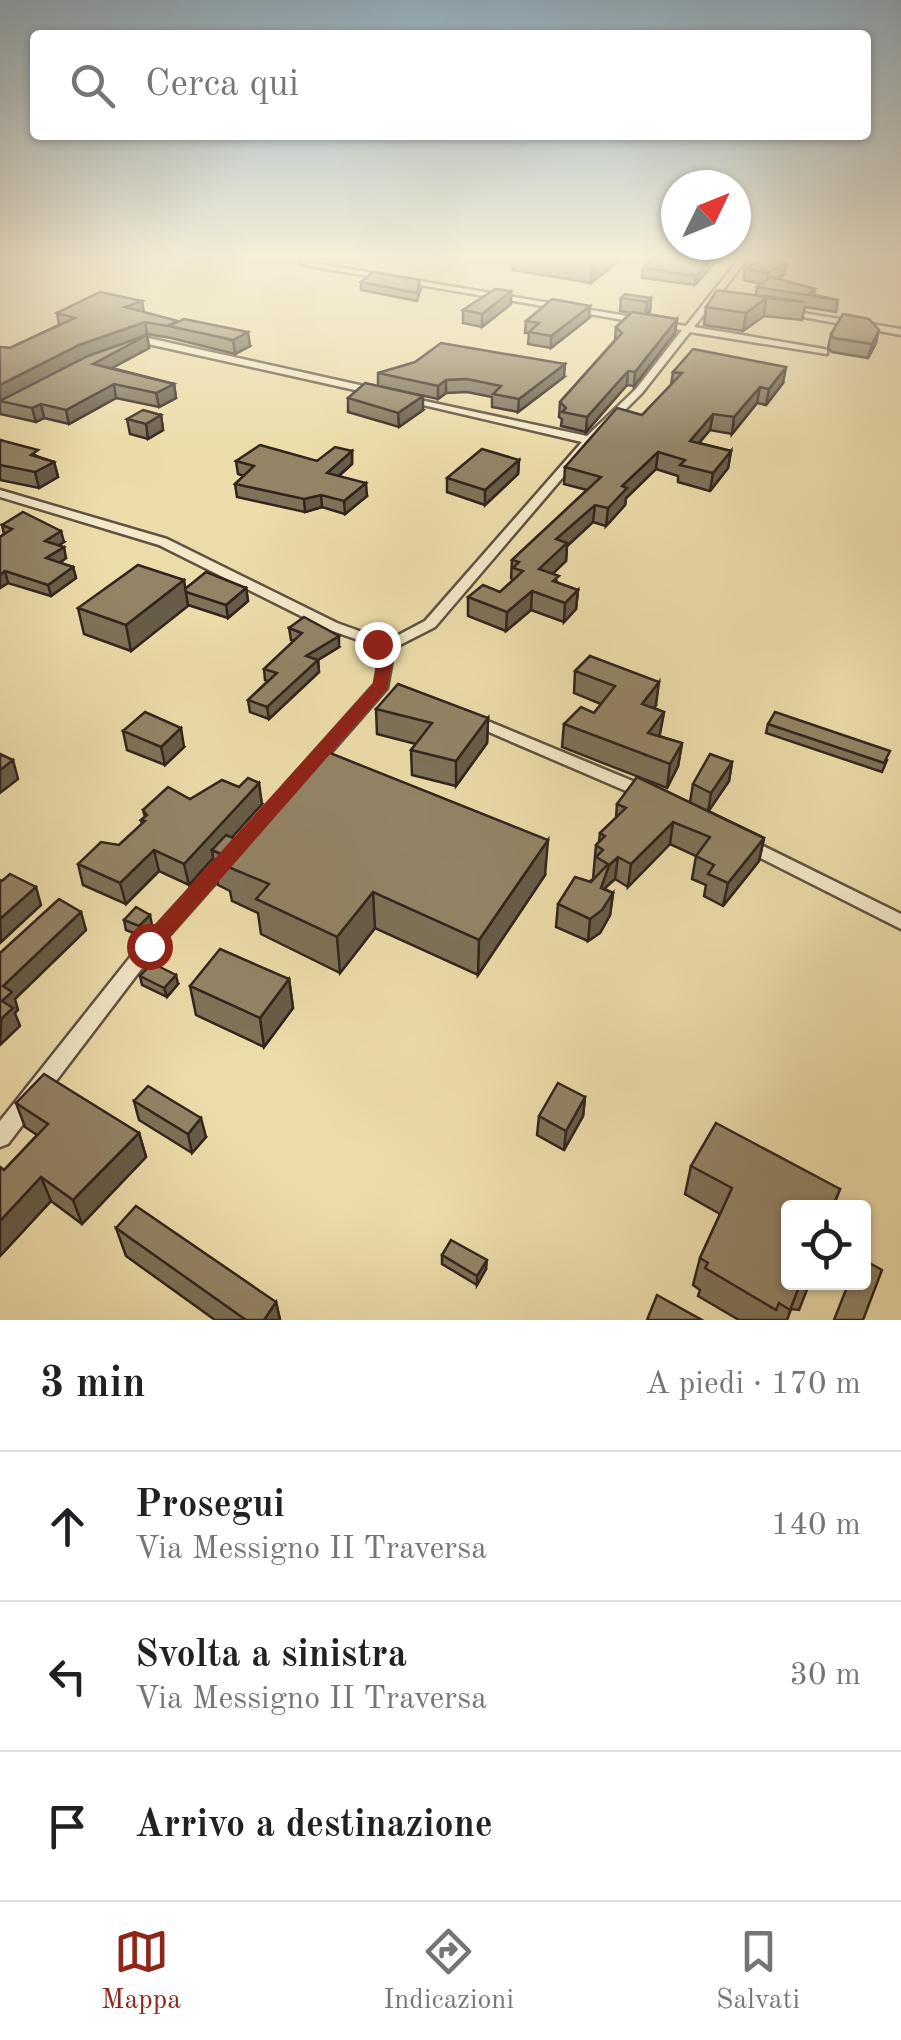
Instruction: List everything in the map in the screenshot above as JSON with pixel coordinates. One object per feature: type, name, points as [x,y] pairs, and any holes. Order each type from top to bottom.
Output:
[{"type":"street","points":[[653,321],[824,352]]},
{"type":"street","points":[[0,493],[163,542],[332,626],[388,646],[430,624],[589,440],[639,391],[696,321]]},
{"type":"street","points":[[838,321],[901,332]]},
{"type":"street","points":[[122,349],[148,341],[382,394]]},
{"type":"street","points":[[401,398],[589,440]]},
{"type":"street","points":[[282,796],[390,688],[388,646]]},
{"type":"street","points":[[452,712],[630,784],[664,802]]},
{"type":"street","points":[[720,830],[901,922]]},
{"type":"street","points":[[0,1137],[149,946],[246,838]]},
{"type":"building","points":[[69,321],[178,321],[167,326],[145,322],[79,345],[0,385],[0,347],[10,348]]},
{"type":"building","points":[[192,321],[248,332],[233,340],[169,326]]},
{"type":"building","points":[[526,321],[571,321],[551,336],[529,332],[539,323]]},
{"type":"building","points":[[623,321],[676,321],[635,372],[628,371],[587,417],[562,412],[566,408],[560,402],[622,333],[616,327]]},
{"type":"building","points":[[839,321],[870,321],[879,330],[872,344],[834,338],[831,334]]},
{"type":"building","points":[[147,335],[93,364],[174,384],[156,393],[114,384],[66,410],[0,401],[88,356]]},
{"type":"building","points":[[441,343],[565,364],[519,399],[493,394],[501,386],[467,379],[446,380],[438,386],[378,373],[415,362]]},
{"type":"building","points":[[693,349],[786,367],[769,389],[760,387],[734,417],[713,414],[690,441],[731,451],[713,473],[680,465],[685,460],[658,452],[622,486],[627,488],[608,508],[595,505],[556,539],[567,543],[539,569],[559,576],[553,581],[578,590],[565,603],[532,591],[507,612],[468,597],[483,585],[500,592],[523,571],[513,568],[519,562],[512,560],[601,477],[565,467],[617,408],[642,415],[682,373],[673,372]]},
{"type":"building","points":[[365,383],[423,396],[398,413],[348,398]]},
{"type":"building","points":[[143,410],[161,415],[146,424],[127,419]]},
{"type":"building","points":[[0,440],[38,450],[31,455],[54,462],[35,472],[0,465]]},
{"type":"building","points":[[260,445],[317,461],[335,447],[352,451],[327,473],[366,483],[344,501],[321,495],[304,499],[235,484],[254,466],[236,461]]},
{"type":"building","points":[[482,449],[519,460],[485,490],[447,478]]},
{"type":"building","points":[[23,512],[61,531],[45,541],[64,547],[46,558],[73,567],[48,585],[5,571],[0,575],[0,537],[12,529],[2,525]]},
{"type":"building","points":[[138,565],[184,580],[126,625],[78,608]]},
{"type":"building","points":[[206,572],[246,588],[226,605],[186,592]]},
{"type":"building","points":[[304,617],[339,636],[306,656],[318,660],[267,707],[248,700],[277,673],[264,669],[302,633],[289,628]]},
{"type":"building","points":[[590,656],[659,682],[642,704],[664,712],[648,733],[682,743],[670,764],[564,724],[581,707],[594,713],[615,686],[575,671]]},
{"type":"building","points":[[398,684],[488,718],[456,761],[411,750],[432,723],[376,709]]},
{"type":"building","points":[[145,712],[181,728],[161,747],[123,731]]},
{"type":"building","points":[[775,712],[890,751],[884,763],[768,724]]},
{"type":"building","points":[[325,751],[548,840],[479,940],[373,892],[337,937],[256,899],[269,884],[226,866],[233,859],[212,850],[226,835],[238,840]]},
{"type":"building","points":[[0,754],[13,760],[0,770]]},
{"type":"building","points":[[710,754],[732,762],[711,793],[693,784]]},
{"type":"building","points":[[637,777],[764,838],[728,883],[708,874],[714,865],[696,856],[710,837],[673,822],[631,864],[618,857],[609,865],[601,888],[613,893],[602,910],[590,919],[558,904],[575,877],[591,882],[608,864],[596,857],[603,850],[596,845],[605,836],[600,833],[626,808],[617,804]]},
{"type":"building","points":[[248,778],[259,783],[184,864],[154,850],[120,883],[78,864],[101,842],[119,845],[145,821],[141,820],[147,815],[143,810],[168,787],[190,799],[222,780],[239,787]]},
{"type":"building","points":[[10,874],[36,887],[0,919],[0,880]]},
{"type":"building","points":[[59,899],[81,912],[3,986],[12,992],[2,1001],[13,1008],[0,1020],[0,953]]},
{"type":"building","points":[[136,907],[150,915],[139,926],[124,920]]},
{"type":"building","points":[[220,949],[289,979],[260,1018],[190,986]]},
{"type":"building","points":[[152,963],[176,975],[164,988],[140,976]]},
{"type":"building","points":[[44,1074],[139,1133],[73,1200],[41,1177],[0,1221],[0,1167],[4,1170],[48,1124],[16,1103]]},
{"type":"building","points":[[558,1083],[585,1097],[566,1131],[539,1116]]},
{"type":"building","points":[[148,1086],[201,1118],[188,1134],[134,1101]]},
{"type":"building","points":[[716,1123],[840,1189],[835,1200],[781,1200],[781,1290],[798,1290],[790,1310],[779,1303],[776,1310],[705,1268],[708,1263],[700,1258],[732,1188],[691,1166]]},
{"type":"building","points":[[136,1206],[276,1302],[264,1320],[246,1320],[116,1228]]},
{"type":"building","points":[[451,1240],[487,1260],[477,1276],[442,1255]]},
{"type":"building","points":[[871,1264],[882,1270],[863,1320],[834,1320],[846,1290],[871,1290]]},
{"type":"building","points":[[657,1295],[702,1320],[647,1320]]},
{"type":"route","points":[[149,946],[382,685],[388,646],[377,644]]}]
